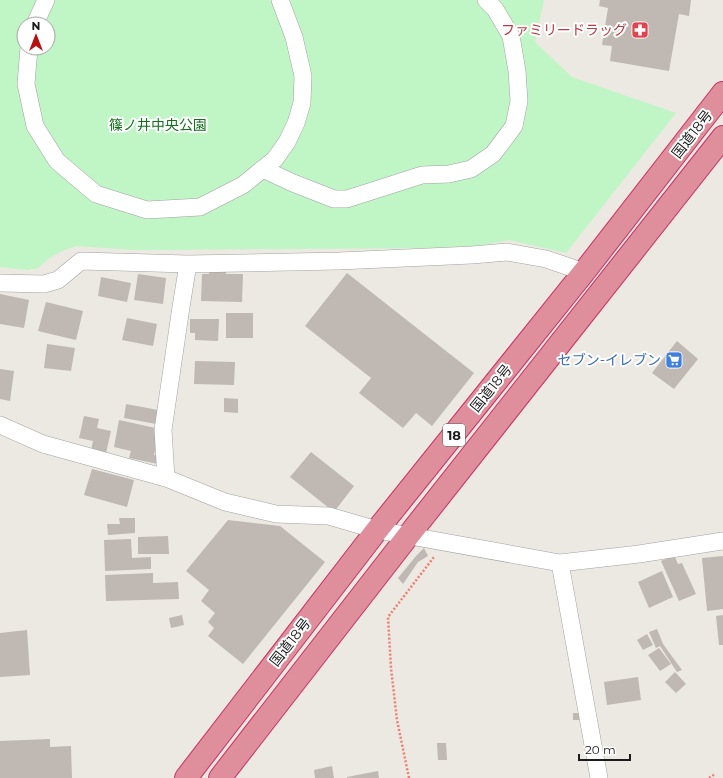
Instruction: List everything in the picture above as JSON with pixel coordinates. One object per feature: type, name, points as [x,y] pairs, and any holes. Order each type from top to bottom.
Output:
[{"type":"highway","name":"国道18号","points":[[186,778],[377,530],[584,272],[723,93]]},
{"type":"highway","name":"国道18号","points":[[220,778],[408,536],[723,137]]},
{"type":"street","points":[[39,16],[46,0]]},
{"type":"street","points":[[28,56],[26,84],[35,126],[57,161],[96,194],[147,210],[200,207],[243,185],[275,159],[287,142],[296,122],[302,103],[303,76],[294,37],[280,0]]},
{"type":"street","points":[[262,169],[334,199],[347,199],[422,175],[449,174],[471,169],[493,154],[514,126],[519,101],[517,71],[511,36],[495,9],[486,0]]},
{"type":"street","points":[[0,283],[44,284],[58,280],[82,261],[188,264],[339,261],[507,252],[546,259],[584,272]]},
{"type":"street","points":[[166,478],[163,430],[188,264]]},
{"type":"street","points":[[0,425],[43,444],[166,478],[225,502],[276,514],[329,516],[377,530],[560,563],[639,554],[723,541]]},
{"type":"street","points":[[560,563],[599,778]]},
{"type":"path","points":[[409,778],[397,720],[391,668],[388,617],[445,543]]},
{"type":"path","points":[[709,778],[715,774]]},
{"type":"green space","name":"篠ノ井中央公園","points":[[0,0],[544,0],[535,42],[572,77],[676,113],[566,253],[509,240],[483,245],[452,248],[135,250],[76,246],[49,258],[38,268],[28,270],[0,267]]},
{"type":"building","name":"ファミリードラッグ","points":[[600,0],[691,0],[689,16],[679,14],[669,71],[610,61],[612,46],[602,45],[608,8],[599,6]]},
{"type":"building","points":[[209,271],[226,272],[226,274],[243,274],[242,302],[201,301],[202,274],[209,274]]},
{"type":"building","points":[[347,273],[474,373],[432,426],[416,413],[403,428],[359,393],[371,378],[305,326]]},
{"type":"building","points":[[138,274],[166,278],[163,304],[134,300]]},
{"type":"building","points":[[101,277],[131,283],[127,302],[98,296]]},
{"type":"building","points":[[0,294],[29,300],[24,328],[0,324]]},
{"type":"building","points":[[46,302],[83,311],[76,340],[38,331]]},
{"type":"building","points":[[226,313],[253,313],[253,338],[226,338]]},
{"type":"building","points":[[127,318],[157,324],[153,346],[122,340]]},
{"type":"building","points":[[190,319],[219,319],[218,341],[195,340],[195,333],[190,333]]},
{"type":"building","points":[[677,341],[698,359],[674,389],[652,373]]},
{"type":"building","points":[[47,344],[75,348],[71,371],[44,368]]},
{"type":"building","points":[[195,361],[235,362],[234,385],[194,384]]},
{"type":"building","points":[[0,369],[14,371],[10,401],[0,399]]},
{"type":"building","points":[[224,398],[238,399],[238,413],[224,412]]},
{"type":"building","points":[[126,404],[158,410],[156,424],[124,418]]},
{"type":"building","points":[[84,416],[99,419],[97,428],[111,431],[106,453],[91,450],[93,441],[79,438]]},
{"type":"building","points":[[119,420],[160,429],[154,455],[160,456],[158,464],[129,458],[131,451],[114,447]]},
{"type":"building","points":[[311,452],[354,486],[334,512],[290,477]]},
{"type":"building","points":[[92,469],[134,480],[127,507],[84,495]]},
{"type":"building","points":[[119,518],[135,518],[135,533],[108,535],[107,524],[120,524]]},
{"type":"building","points":[[228,520],[280,526],[325,562],[243,664],[208,636],[214,628],[208,622],[215,613],[201,601],[209,590],[186,571]]},
{"type":"building","points":[[168,536],[169,554],[138,554],[138,537]]},
{"type":"building","points":[[131,539],[132,558],[151,557],[151,569],[105,571],[104,540]]},
{"type":"building","points":[[424,548],[428,556],[418,562],[403,584],[398,578]]},
{"type":"building","points":[[674,555],[678,564],[682,563],[696,594],[679,601],[661,561]]},
{"type":"building","points":[[723,556],[723,609],[707,611],[702,558]]},
{"type":"building","points":[[662,571],[673,597],[649,608],[638,582]]},
{"type":"building","points":[[153,573],[153,583],[178,582],[179,599],[106,601],[105,575]]},
{"type":"building","points":[[182,615],[184,625],[171,628],[169,618]]},
{"type":"building","points":[[723,615],[723,645],[719,645],[716,616]]},
{"type":"building","points":[[657,629],[663,644],[682,670],[677,672],[660,646],[656,648],[649,632]]},
{"type":"building","points":[[27,630],[30,675],[0,677],[0,633]]},
{"type":"building","points":[[647,634],[653,645],[643,650],[637,640]]},
{"type":"building","points":[[659,648],[671,664],[660,671],[648,655]]},
{"type":"building","points":[[675,672],[686,684],[676,693],[665,682]]},
{"type":"building","points":[[638,677],[641,700],[607,705],[604,682]]},
{"type":"building","points":[[573,713],[581,713],[581,720],[573,720]]},
{"type":"building","points":[[50,739],[50,747],[71,746],[72,778],[0,778],[0,741]]},
{"type":"building","points":[[437,743],[446,743],[447,760],[438,760]]},
{"type":"building","points":[[332,766],[334,778],[315,778],[314,770]]},
{"type":"building","points":[[378,771],[379,778],[347,778],[347,777]]},
{"type":"place","name":"ファミリードラッグ","points":[[640,30]]},
{"type":"place","name":"セブン-イレブン","points":[[674,360]]}]
